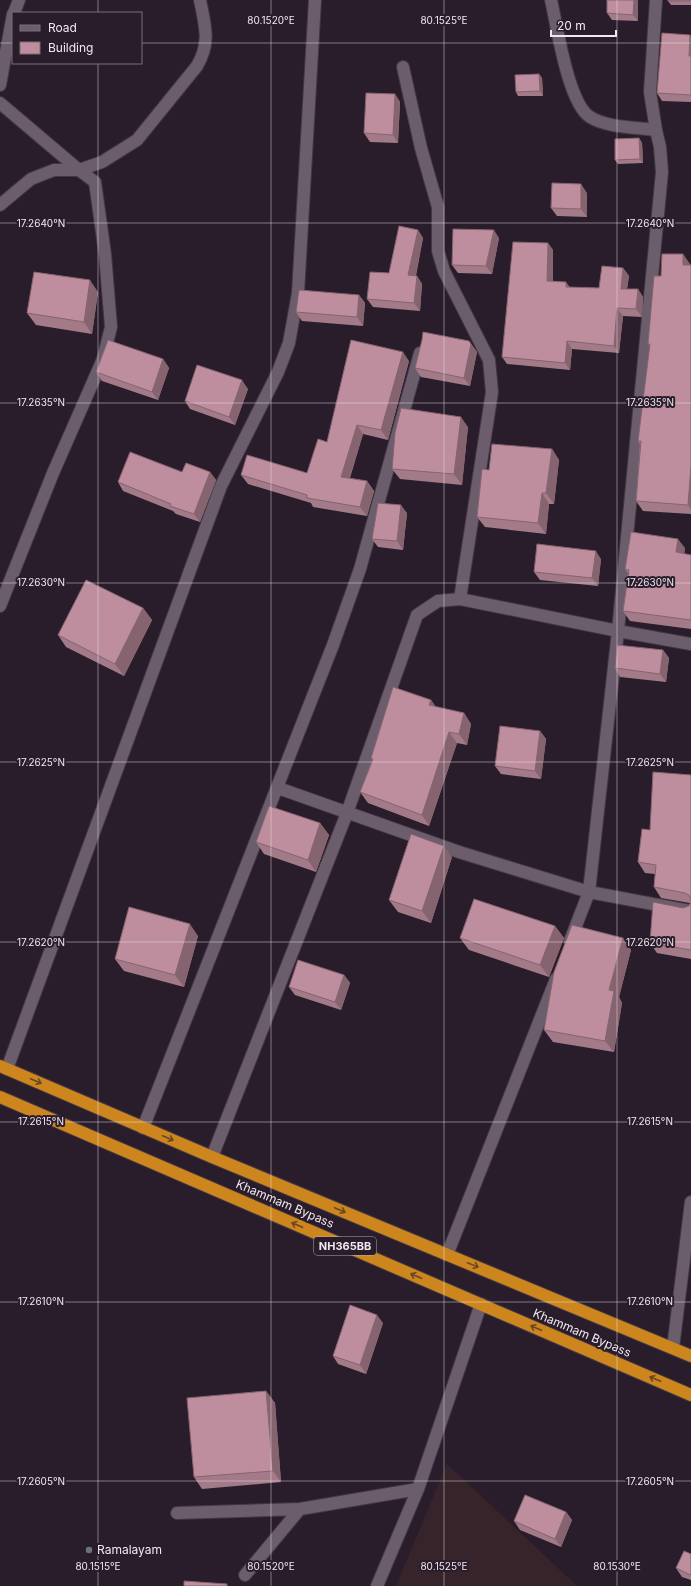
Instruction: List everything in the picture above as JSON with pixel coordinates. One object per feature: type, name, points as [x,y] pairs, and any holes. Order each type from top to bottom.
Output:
[{"type":"highway","name":"Khammam Bypass","points":[[3,1067],[212,1158],[691,1356]]},
{"type":"highway","name":"Khammam Bypass","points":[[0,1096],[691,1395]]},
{"type":"street","points":[[14,12],[19,0]]},
{"type":"street","points":[[0,205],[31,179],[54,170],[79,170],[102,162],[138,140],[197,66],[204,54],[207,39],[200,0]]},
{"type":"street","points":[[3,1067],[221,486],[278,372],[289,343],[298,293],[315,0]]},
{"type":"street","points":[[550,0],[572,92],[589,116],[603,122],[656,130]]},
{"type":"street","points":[[567,949],[589,892],[618,631],[659,216],[662,172],[660,147],[650,92],[656,0]]},
{"type":"street","points":[[0,85],[12,19]]},
{"type":"street","points":[[403,68],[421,148],[438,207],[438,251],[444,271],[489,360],[492,392],[460,599]]},
{"type":"street","points":[[0,103],[95,182],[105,254],[111,327],[103,359],[53,473],[0,606]]},
{"type":"street","points":[[143,1128],[331,652],[360,569],[421,346]]},
{"type":"street","points":[[212,1158],[347,813],[417,615],[438,601],[460,599],[691,644]]},
{"type":"street","points":[[278,788],[459,852],[589,892],[691,910]]},
{"type":"street","points":[[447,1255],[559,971]]},
{"type":"street","points":[[673,1348],[691,1202]]},
{"type":"street","points":[[378,1586],[418,1489],[481,1304]]},
{"type":"street","points":[[177,1513],[300,1509],[418,1489]]},
{"type":"street","points":[[245,1575],[300,1509]]},
{"type":"shaded area","points":[[447,1464],[577,1586],[396,1586]]},
{"type":"building","points":[[607,0],[634,0],[633,15],[607,13]]},
{"type":"building","points":[[691,0],[691,1],[668,1]]},
{"type":"building","points":[[662,33],[690,35],[689,56],[691,56],[691,95],[657,93]]},
{"type":"building","points":[[539,74],[540,91],[516,92],[515,75]]},
{"type":"building","points":[[366,93],[395,94],[393,135],[364,133]]},
{"type":"building","points":[[639,138],[640,159],[615,160],[615,139]]},
{"type":"building","points":[[552,183],[581,184],[581,209],[551,208]]},
{"type":"building","points":[[399,226],[418,230],[408,275],[417,276],[414,303],[367,299],[370,272],[389,273]]},
{"type":"building","points":[[453,229],[494,230],[486,266],[452,265]]},
{"type":"building","points":[[513,242],[548,243],[547,281],[566,282],[566,287],[599,288],[602,266],[623,268],[621,289],[638,289],[636,309],[617,308],[614,346],[567,341],[565,363],[502,357]]},
{"type":"building","points":[[662,254],[683,254],[683,265],[691,265],[691,465],[688,505],[636,501],[641,441],[638,441],[650,344],[648,344],[654,276],[661,276]]},
{"type":"building","points":[[34,272],[90,280],[84,322],[27,313]]},
{"type":"building","points":[[299,290],[359,295],[357,317],[296,312]]},
{"type":"building","points":[[423,332],[469,341],[471,344],[464,378],[415,368]]},
{"type":"building","points":[[108,340],[163,359],[152,392],[96,372]]},
{"type":"building","points":[[351,340],[403,352],[381,430],[357,425],[341,477],[367,481],[360,507],[307,498],[307,495],[241,475],[247,455],[307,473],[318,439],[327,442]]},
{"type":"building","points":[[197,365],[242,380],[229,417],[185,401]]},
{"type":"building","points":[[401,408],[461,417],[454,474],[392,469],[395,433]]},
{"type":"building","points":[[492,444],[552,449],[546,493],[542,493],[538,523],[477,517],[482,469],[489,470]]},
{"type":"building","points":[[130,452],[182,472],[186,463],[210,472],[194,514],[170,506],[171,504],[118,482]]},
{"type":"building","points":[[378,503],[401,505],[397,541],[372,539]]},
{"type":"building","points":[[631,532],[678,539],[676,552],[691,555],[691,620],[623,611],[629,570],[625,569]]},
{"type":"building","points":[[537,544],[596,551],[592,578],[534,572]]},
{"type":"building","points":[[86,580],[143,608],[115,664],[58,635]]},
{"type":"building","points":[[617,645],[663,650],[660,674],[615,668]]},
{"type":"building","points":[[393,687],[431,700],[429,705],[464,713],[459,734],[449,732],[422,815],[360,792],[373,759],[371,758]]},
{"type":"building","points":[[500,726],[540,731],[535,771],[495,766]]},
{"type":"building","points":[[653,772],[691,775],[691,901],[689,895],[685,893],[654,887],[656,865],[638,862],[642,829],[650,830]]},
{"type":"building","points":[[269,806],[320,823],[308,860],[256,842]]},
{"type":"building","points":[[411,834],[444,846],[422,911],[389,900]]},
{"type":"building","points":[[474,899],[555,926],[540,965],[460,938]]},
{"type":"building","points":[[653,902],[683,908],[689,906],[691,902],[691,950],[650,943]]},
{"type":"building","points":[[129,907],[190,924],[175,975],[115,959]]},
{"type":"building","points":[[572,925],[623,938],[609,990],[614,991],[605,1041],[544,1030],[554,972]]},
{"type":"building","points":[[298,960],[344,975],[335,1002],[289,987]]},
{"type":"building","points":[[350,1305],[377,1315],[360,1365],[333,1356]]},
{"type":"building","points":[[266,1391],[273,1471],[194,1477],[187,1398]]},
{"type":"building","points":[[525,1495],[566,1512],[555,1539],[514,1521]]},
{"type":"building","points":[[684,1551],[691,1554],[691,1575],[676,1568]]},
{"type":"building","points":[[184,1581],[227,1584],[227,1586],[184,1586]]},
{"type":"place","name":"Ramalayam","points":[[89,1550]]}]
